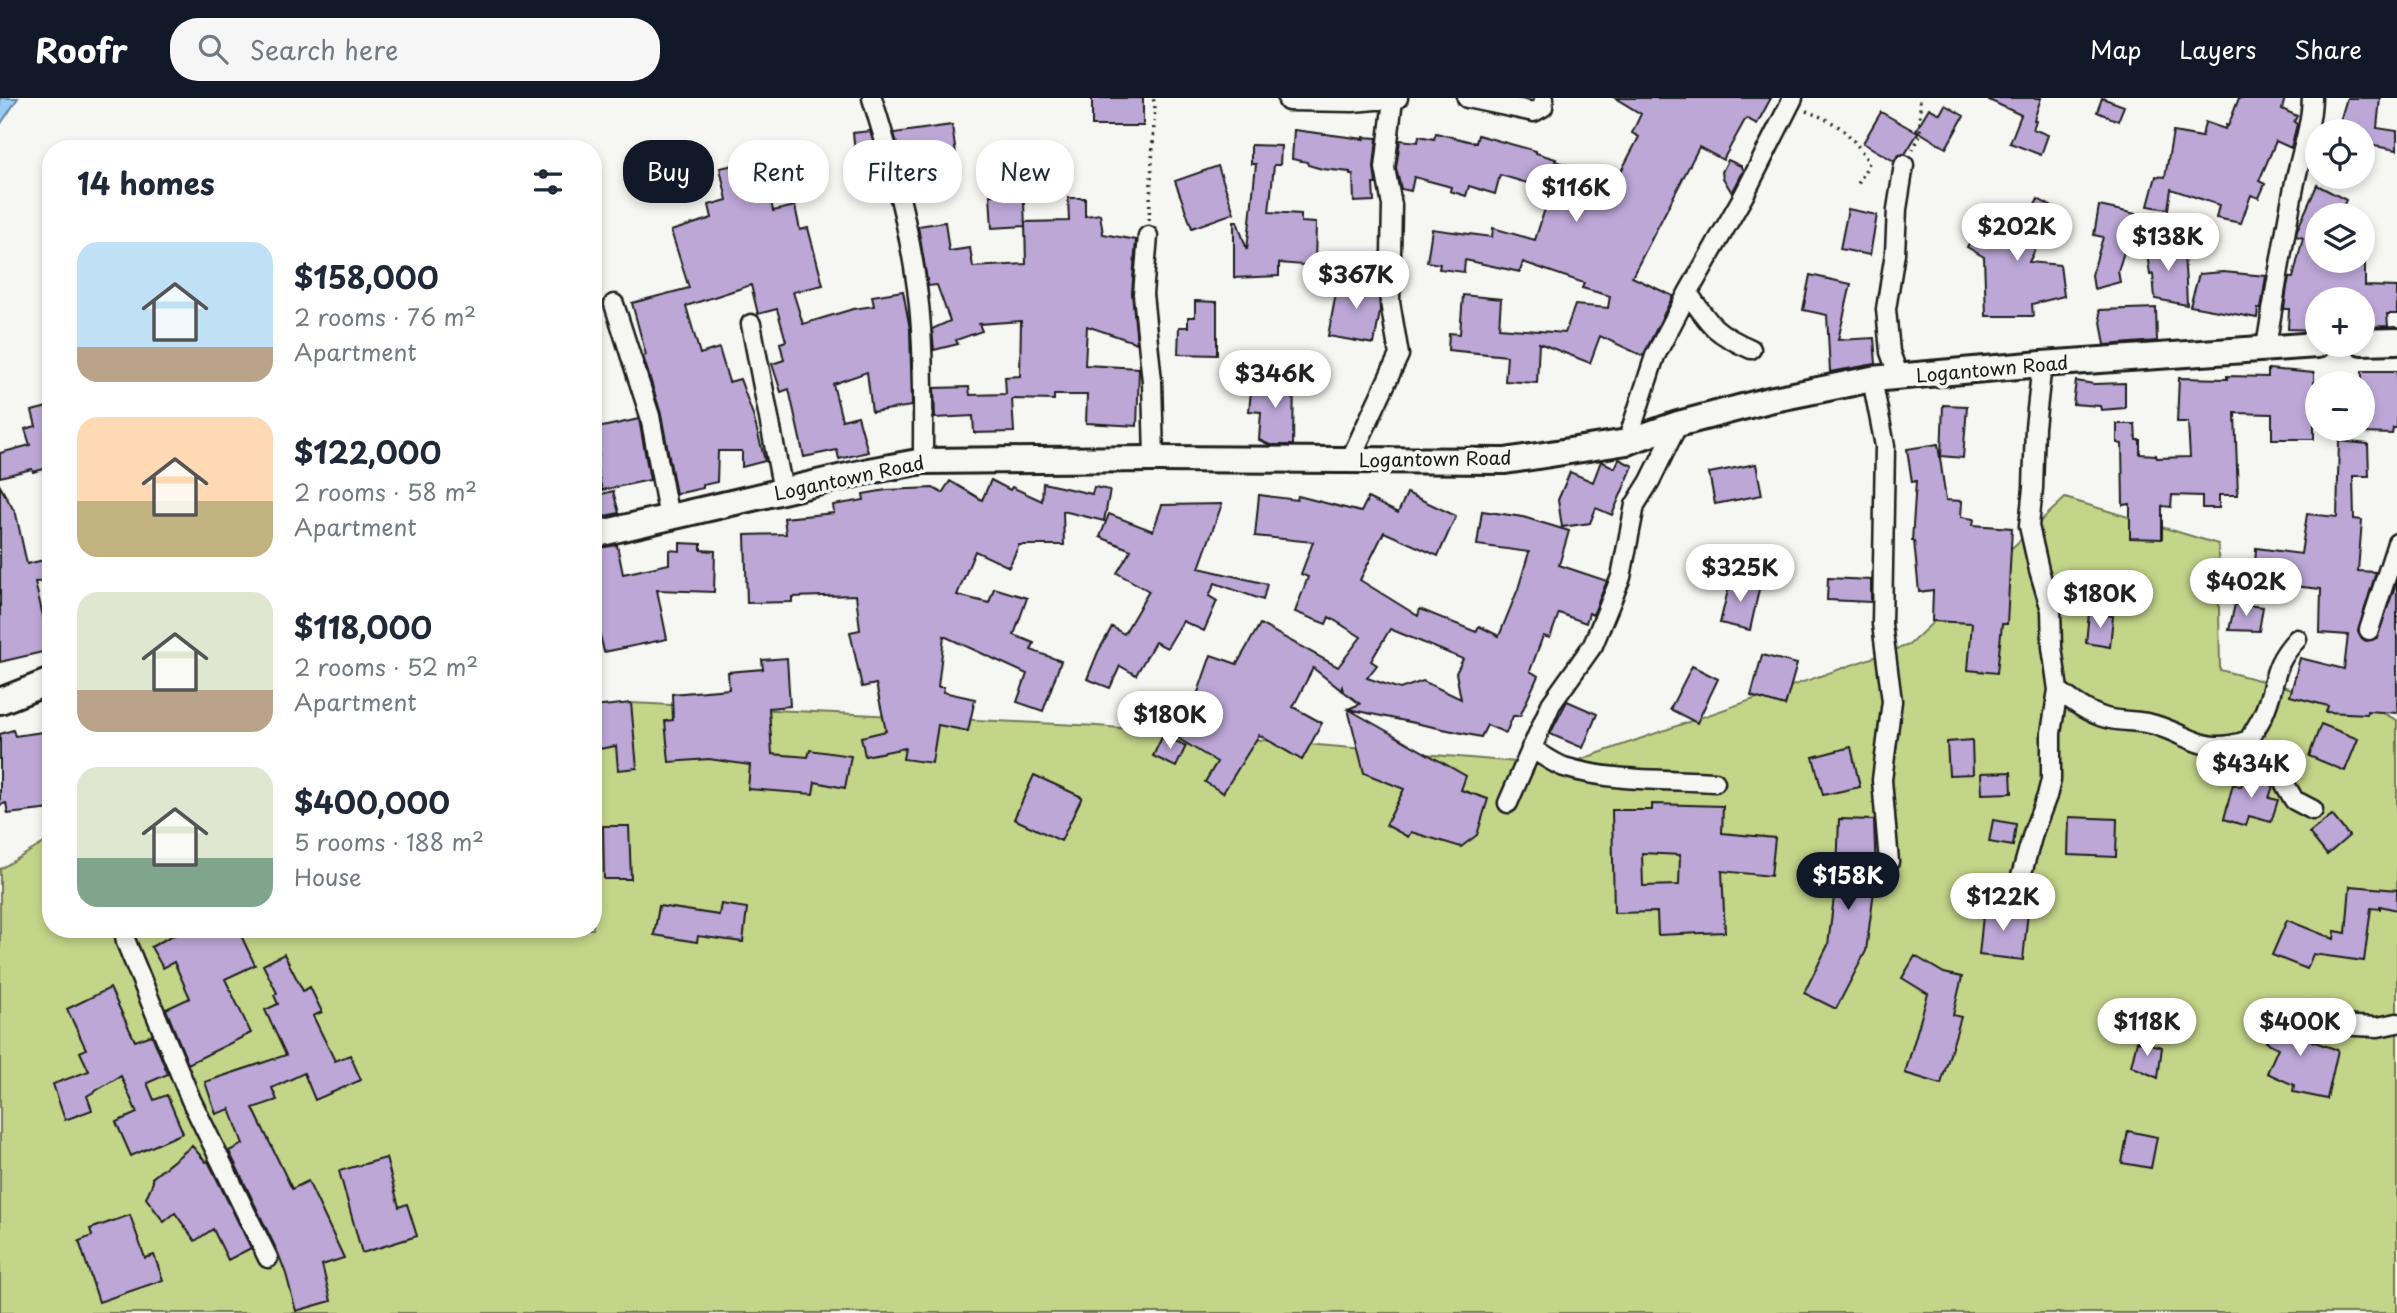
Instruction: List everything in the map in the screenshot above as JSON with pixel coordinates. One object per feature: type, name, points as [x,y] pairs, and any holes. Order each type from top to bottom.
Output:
[{"type":"street","points":[[872,98],[915,274],[921,327],[923,461]]},
{"type":"street","points":[[1467,98],[1534,112],[1543,107],[1544,98]]},
{"type":"street","points":[[2266,347],[2279,262],[2297,173],[2311,121],[2312,98]]},
{"type":"street","points":[[1288,101],[1353,102],[1396,99],[1385,168],[1392,205],[1390,302],[1399,355],[1349,460]]},
{"type":"street","points":[[1627,442],[1655,356],[1792,102]]},
{"type":"street","points":[[1899,377],[1890,352],[1886,309],[1904,165]]},
{"type":"street","points":[[1148,236],[1143,294],[1152,381],[1154,459]]},
{"type":"street","points":[[1688,293],[1712,327],[1751,349]]},
{"type":"street","points":[[614,304],[650,416],[669,518]]},
{"type":"street","points":[[751,324],[783,491]]},
{"type":"street","points":[[2375,342],[2397,341]]},
{"type":"street","name":"Logantown Road","points":[[602,533],[923,461],[1505,461],[1627,442],[1678,424],[1769,400],[1872,379],[2305,345]]},
{"type":"street","points":[[2016,894],[2034,830],[2048,796],[2051,780],[2050,733],[2058,690],[2052,647],[2051,610],[2029,526],[2042,364]]},
{"type":"street","points":[[1872,379],[1885,446],[1882,624],[1892,701],[1882,780],[1889,862]]},
{"type":"street","points":[[1508,803],[1551,704],[1593,645],[1621,577],[1635,505],[1678,424]]},
{"type":"street","points":[[2369,630],[2397,544]]},
{"type":"street","points":[[2058,690],[2105,718],[2154,724],[2213,748],[2234,746],[2249,740],[2264,714],[2276,668],[2284,653],[2297,639]]},
{"type":"street","points":[[0,701],[42,685]]},
{"type":"street","points":[[2249,740],[2279,774],[2294,800],[2313,810]]},
{"type":"street","points":[[1531,748],[1562,766],[1591,772],[1715,782]]},
{"type":"street","points":[[125,938],[191,1100],[268,1258]]},
{"type":"street","points":[[2304,1011],[2334,1025],[2378,1027],[2397,1023]]},
{"type":"path","points":[[1148,236],[1155,105],[1153,98]]},
{"type":"path","points":[[1904,165],[1920,135],[1920,98]]},
{"type":"path","points":[[1792,102],[1831,120],[1856,142],[1869,163],[1857,186]]},
{"type":"green space","points":[[2065,498],[2218,544],[2220,670],[2381,712],[2397,720],[2397,1313],[0,1313],[0,869],[42,844],[42,938],[602,938],[602,708],[631,703],[1097,726],[1562,766],[1909,645]]},
{"type":"water","points":[[0,98],[18,98],[0,125]]},
{"type":"building","points":[[1092,98],[1143,98],[1143,126],[1092,126]]},
{"type":"building","points":[[1615,98],[1771,98],[1757,124],[1746,118],[1723,160],[1699,147],[1632,277],[1673,296],[1643,356],[1600,336],[1590,363],[1539,343],[1537,383],[1505,381],[1507,356],[1448,350],[1449,333],[1460,334],[1463,295],[1501,299],[1499,328],[1565,333],[1575,305],[1608,308],[1610,296],[1582,288],[1584,283],[1523,262],[1520,272],[1465,260],[1464,272],[1439,269],[1440,264],[1427,262],[1432,229],[1492,237],[1493,228],[1535,240],[1551,190],[1500,175],[1495,194],[1469,186],[1466,196],[1450,191],[1451,187],[1414,177],[1411,191],[1401,189],[1396,168],[1400,140],[1418,142],[1419,136],[1434,139],[1436,133],[1476,143],[1478,135],[1536,151],[1556,159],[1555,161],[1592,172],[1593,169],[1617,179],[1639,137],[1632,133],[1641,114]]},
{"type":"building","points":[[1985,98],[2041,98],[2033,129],[2048,135],[2041,155],[2010,143],[2021,115]]},
{"type":"building","points":[[2102,98],[2124,106],[2118,121],[2097,112]]},
{"type":"building","points":[[2239,98],[2285,98],[2282,109],[2297,116],[2291,148],[2276,141],[2259,181],[2265,184],[2259,198],[2251,195],[2241,223],[2216,218],[2219,205],[2171,189],[2168,209],[2148,206],[2156,176],[2165,177],[2173,132],[2202,137],[2205,122],[2225,129]]},
{"type":"building","points":[[2347,98],[2380,98],[2377,128],[2397,131],[2397,150],[2375,146],[2375,119],[2341,119]]},
{"type":"building","points":[[1945,105],[1964,116],[1946,148],[1916,130],[1929,108],[1940,114]]},
{"type":"building","points":[[1881,112],[1918,133],[1905,154],[1899,155],[1894,161],[1863,143]]},
{"type":"building","points":[[952,125],[954,140],[896,140],[894,133]]},
{"type":"building","points":[[1294,130],[1364,139],[1377,138],[1374,201],[1354,202],[1353,175],[1350,175],[1350,172],[1322,169],[1292,159]]},
{"type":"building","points":[[870,131],[873,140],[854,140],[853,133]]},
{"type":"building","points":[[1251,145],[1281,146],[1280,165],[1274,165],[1269,212],[1301,214],[1301,222],[1316,223],[1315,266],[1279,263],[1279,276],[1234,278],[1234,221],[1237,221],[1247,250],[1256,164],[1251,164]]},
{"type":"building","points":[[1728,160],[1744,170],[1732,193],[1722,172]]},
{"type":"building","points":[[728,166],[728,203],[771,203],[773,211],[795,206],[800,230],[808,228],[823,285],[793,292],[803,324],[853,309],[874,306],[872,296],[903,291],[910,329],[912,406],[872,412],[867,372],[833,384],[842,420],[858,416],[868,452],[839,459],[837,450],[804,457],[789,389],[781,392],[772,364],[784,360],[780,343],[786,341],[777,309],[758,314],[751,285],[686,306],[700,354],[719,348],[729,382],[740,379],[765,461],[742,467],[742,451],[718,451],[717,482],[676,494],[661,414],[643,356],[646,355],[632,303],[689,288],[671,231],[712,218],[709,205],[727,200],[720,168]]},
{"type":"building","points":[[1218,166],[1234,213],[1192,228],[1175,181]]},
{"type":"building","points":[[2315,189],[2325,189],[2346,200],[2345,203],[2309,203]]},
{"type":"building","points":[[1074,198],[1085,198],[1085,216],[1100,214],[1103,234],[1136,240],[1132,293],[1137,343],[1087,326],[1085,365],[1139,368],[1137,426],[1086,423],[1087,395],[1054,395],[1054,400],[1012,399],[1014,432],[974,433],[973,416],[935,418],[934,388],[969,387],[970,395],[1006,394],[1005,377],[1020,376],[1021,321],[979,324],[982,331],[956,340],[958,344],[934,350],[932,329],[950,321],[937,285],[928,286],[918,226],[945,222],[949,251],[970,248],[973,267],[1026,264],[1025,222],[1069,221],[1068,203],[1074,203]]},
{"type":"building","points":[[2038,199],[2056,209],[2029,262],[2060,265],[2064,296],[2032,304],[2033,316],[1986,316],[1984,257],[1967,247],[1985,215],[2011,231],[2024,206],[2030,208]]},
{"type":"building","points":[[990,203],[1024,203],[1025,226],[992,228]]},
{"type":"building","points":[[2099,206],[2136,214],[2118,271],[2120,282],[2094,289],[2092,275],[2103,237],[2094,235]]},
{"type":"building","points":[[1848,209],[1877,215],[1870,255],[1840,249]]},
{"type":"building","points":[[2305,212],[2305,273],[2365,273],[2365,286],[2397,287],[2397,314],[2387,314],[2388,326],[2375,327],[2375,287],[2305,287],[2305,330],[2288,329],[2289,309],[2284,309],[2287,287],[2289,278],[2293,278],[2303,238],[2296,236]]},
{"type":"building","points":[[2183,243],[2187,305],[2155,299],[2153,274],[2150,275],[2146,247]]},
{"type":"building","points":[[2223,272],[2266,276],[2257,318],[2190,306],[2199,274]]},
{"type":"building","points":[[1810,275],[1851,284],[1838,340],[1874,338],[1876,364],[1830,372],[1827,315],[1803,310]]},
{"type":"building","points":[[1339,277],[1379,284],[1380,312],[1374,344],[1328,336]]},
{"type":"building","points":[[1195,301],[1217,302],[1217,355],[1178,354],[1179,327],[1188,327],[1188,317],[1195,317]]},
{"type":"building","points":[[2156,308],[2157,341],[2105,345],[2099,310]]},
{"type":"building","points":[[2268,369],[2305,372],[2305,439],[2272,439],[2272,414],[2235,413],[2238,495],[2219,495],[2219,508],[2202,508],[2202,496],[2172,495],[2171,507],[2162,506],[2162,539],[2130,538],[2130,504],[2123,505],[2122,444],[2117,443],[2117,424],[2135,424],[2136,440],[2140,440],[2140,454],[2156,455],[2157,458],[2190,457],[2188,422],[2177,422],[2179,378],[2268,377]]},
{"type":"building","points":[[2375,371],[2397,371],[2397,428],[2393,428],[2392,434],[2375,433]]},
{"type":"building","points":[[1265,375],[1294,378],[1293,445],[1270,445],[1259,440],[1261,412],[1249,411],[1251,391],[1264,393]]},
{"type":"building","points":[[2076,381],[2094,384],[2125,383],[2125,408],[2101,410],[2100,406],[2073,404]]},
{"type":"building","points":[[1943,405],[1967,406],[1963,458],[1941,456]]},
{"type":"building","points":[[42,408],[42,470],[33,472],[32,469],[0,477],[0,453],[30,445],[25,429],[36,426],[32,411]]},
{"type":"building","points":[[639,419],[650,480],[602,490],[602,427]]},
{"type":"building","points":[[2339,441],[2368,444],[2369,476],[2353,476],[2354,519],[2362,520],[2358,571],[2376,572],[2358,632],[2366,641],[2377,638],[2397,580],[2397,713],[2326,712],[2328,706],[2290,696],[2300,658],[2344,669],[2348,635],[2320,633],[2321,589],[2254,582],[2256,548],[2301,554],[2307,514],[2337,517]]},
{"type":"building","points":[[1938,444],[1946,500],[1962,501],[1961,517],[1974,519],[1973,525],[2012,528],[2007,624],[2002,624],[1997,673],[1968,670],[1972,623],[1932,621],[1933,590],[1919,592],[1912,541],[1916,481],[1912,482],[1907,449]]},
{"type":"building","points":[[1619,459],[1633,466],[1612,515],[1596,508],[1590,523],[1562,527],[1558,500],[1570,472],[1593,482],[1601,461],[1615,468]]},
{"type":"building","points":[[1756,464],[1762,495],[1715,504],[1709,473]]},
{"type":"building","points":[[991,480],[1042,501],[1043,483],[1092,494],[1094,487],[1110,490],[1104,521],[1063,511],[1064,545],[1019,545],[1009,567],[975,551],[957,595],[989,603],[994,588],[1027,598],[1014,635],[1034,643],[1031,650],[1061,661],[1043,711],[1017,702],[1027,674],[944,636],[938,687],[944,687],[943,692],[975,699],[968,731],[938,725],[932,763],[903,759],[905,748],[865,756],[861,737],[886,731],[876,684],[862,687],[850,632],[860,630],[856,595],[792,597],[792,602],[747,603],[745,535],[786,534],[784,518],[834,513],[833,505],[864,500],[863,494],[886,490],[933,488],[942,493],[950,481],[982,500]]},
{"type":"building","points":[[0,486],[16,514],[27,564],[42,560],[42,582],[35,582],[42,612],[42,652],[0,662]]},
{"type":"building","points":[[613,491],[619,513],[602,517],[602,494]]},
{"type":"building","points":[[1407,493],[1456,516],[1438,556],[1384,532],[1360,580],[1418,616],[1420,609],[1476,632],[1479,626],[1499,636],[1529,552],[1477,545],[1482,511],[1523,517],[1569,531],[1559,565],[1607,581],[1593,615],[1589,613],[1586,623],[1559,613],[1550,638],[1543,636],[1530,671],[1538,676],[1520,716],[1513,716],[1506,733],[1487,725],[1481,737],[1348,709],[1360,704],[1343,691],[1342,687],[1341,690],[1313,668],[1293,707],[1322,723],[1302,760],[1259,735],[1223,793],[1205,782],[1217,762],[1179,739],[1200,703],[1195,701],[1211,655],[1237,664],[1260,624],[1338,667],[1361,637],[1329,617],[1326,624],[1295,612],[1308,577],[1301,574],[1313,542],[1255,536],[1259,495],[1297,500],[1298,496],[1361,512],[1368,498],[1398,513]],"holes":[[[1390,629],[1463,659],[1456,673],[1461,699],[1423,681],[1400,689],[1367,678],[1377,665],[1371,661]]]},
{"type":"building","points":[[1222,504],[1199,568],[1267,584],[1263,600],[1215,583],[1209,596],[1217,601],[1204,631],[1183,621],[1167,648],[1155,642],[1136,675],[1120,666],[1110,688],[1087,679],[1112,627],[1124,634],[1149,591],[1117,573],[1131,550],[1100,537],[1109,514],[1153,531],[1162,505]]},
{"type":"building","points":[[680,543],[701,544],[701,550],[715,551],[714,592],[657,590],[667,639],[604,652],[602,548],[617,545],[623,574],[669,564],[669,550],[680,551]]},
{"type":"building","points":[[1731,578],[1760,585],[1750,630],[1720,623]]},
{"type":"building","points":[[1828,578],[1871,580],[1871,602],[1827,600]]},
{"type":"building","points":[[2235,604],[2263,607],[2259,631],[2229,630]]},
{"type":"building","points":[[2089,613],[2113,616],[2110,647],[2086,643]]},
{"type":"building","points":[[1762,655],[1797,664],[1785,706],[1751,696]]},
{"type":"building","points":[[787,658],[790,706],[769,708],[772,754],[808,757],[810,750],[851,756],[845,788],[815,782],[813,794],[748,789],[750,765],[709,759],[669,762],[665,721],[673,720],[672,694],[729,689],[728,672],[763,669],[762,660]]},
{"type":"building","points":[[1692,666],[1718,679],[1697,723],[1670,709]]},
{"type":"building","points":[[1567,701],[1597,714],[1583,748],[1550,734]]},
{"type":"building","points":[[631,703],[637,768],[618,770],[616,746],[602,748],[602,706]]},
{"type":"building","points":[[1348,709],[1466,776],[1461,790],[1488,799],[1477,835],[1461,847],[1411,832],[1408,837],[1386,825],[1404,789],[1364,773]]},
{"type":"building","points":[[2321,724],[2358,739],[2345,771],[2309,756]]},
{"type":"building","points":[[13,730],[15,736],[42,732],[42,810],[8,814],[6,803],[0,805],[0,734]]},
{"type":"building","points":[[1163,735],[1186,746],[1176,767],[1153,756]]},
{"type":"building","points":[[1972,740],[1973,774],[1949,775],[1947,742]]},
{"type":"building","points":[[1851,747],[1860,787],[1823,795],[1813,757]]},
{"type":"building","points":[[2011,772],[2012,793],[1982,794],[1981,773]]},
{"type":"building","points":[[2245,772],[2267,778],[2273,786],[2269,798],[2278,800],[2271,822],[2249,816],[2246,826],[2224,819],[2233,784],[2241,787]]},
{"type":"building","points":[[1034,775],[1082,797],[1061,841],[1014,819]]},
{"type":"building","points":[[1652,804],[1723,806],[1722,833],[1775,838],[1771,876],[1722,871],[1725,932],[1658,935],[1657,912],[1614,913],[1612,810],[1652,810]],"holes":[[[1642,853],[1680,855],[1679,885],[1643,886]]]},
{"type":"building","points":[[2332,815],[2349,836],[2327,855],[2309,833]]},
{"type":"building","points":[[2069,817],[2117,819],[2116,857],[2068,855]]},
{"type":"building","points":[[1839,819],[1874,820],[1876,876],[1866,951],[1836,1009],[1804,993],[1828,945],[1837,873]]},
{"type":"building","points":[[1993,820],[2016,824],[2013,846],[1989,842]]},
{"type":"building","points":[[603,826],[629,826],[631,879],[604,879]]},
{"type":"building","points":[[2350,886],[2397,890],[2397,910],[2380,906],[2380,909],[2371,908],[2364,961],[2313,954],[2307,969],[2272,955],[2287,920],[2334,939],[2335,931],[2346,933]]},
{"type":"building","points":[[721,904],[747,908],[743,942],[698,936],[697,942],[654,935],[659,906],[719,915]]},
{"type":"building","points":[[1984,906],[2028,911],[2023,960],[1979,955]]},
{"type":"building","points":[[168,938],[242,938],[255,965],[225,979],[251,1033],[188,1064],[166,1009],[190,998],[174,962],[163,968],[151,947]]},
{"type":"building","points":[[284,954],[303,991],[310,987],[322,1012],[313,1016],[335,1061],[350,1055],[361,1080],[315,1100],[304,1073],[272,1088],[277,1100],[253,1108],[292,1189],[308,1181],[344,1258],[322,1265],[331,1301],[296,1311],[278,1253],[229,1151],[243,1144],[230,1109],[216,1114],[205,1082],[286,1055],[265,1010],[278,1004],[274,995],[277,993],[263,965]]},
{"type":"building","points":[[1915,956],[1944,973],[1962,977],[1953,1015],[1961,1017],[1941,1084],[1905,1073],[1928,994],[1902,978]]},
{"type":"building","points":[[110,988],[135,1041],[152,1035],[168,1074],[147,1083],[154,1100],[167,1095],[183,1133],[131,1156],[116,1122],[137,1113],[121,1076],[87,1096],[92,1110],[65,1120],[53,1084],[89,1071],[80,1052],[86,1049],[67,1009]]},
{"type":"building","points":[[2278,1008],[2302,1023],[2299,1032],[2312,1041],[2338,1050],[2327,1099],[2293,1092],[2294,1085],[2267,1073],[2278,1048],[2266,1042]]},
{"type":"building","points":[[2137,1041],[2162,1047],[2158,1078],[2131,1066]]},
{"type":"building","points":[[2128,1131],[2157,1137],[2151,1168],[2122,1163]]},
{"type":"building","points":[[192,1146],[208,1161],[251,1248],[228,1260],[213,1229],[195,1241],[175,1213],[164,1222],[146,1198],[153,1182],[152,1178]]},
{"type":"building","points":[[386,1158],[399,1207],[407,1204],[417,1236],[362,1253],[339,1171]]},
{"type":"building","points":[[130,1215],[145,1258],[154,1255],[163,1280],[99,1302],[79,1241],[92,1236],[90,1229]]}]
